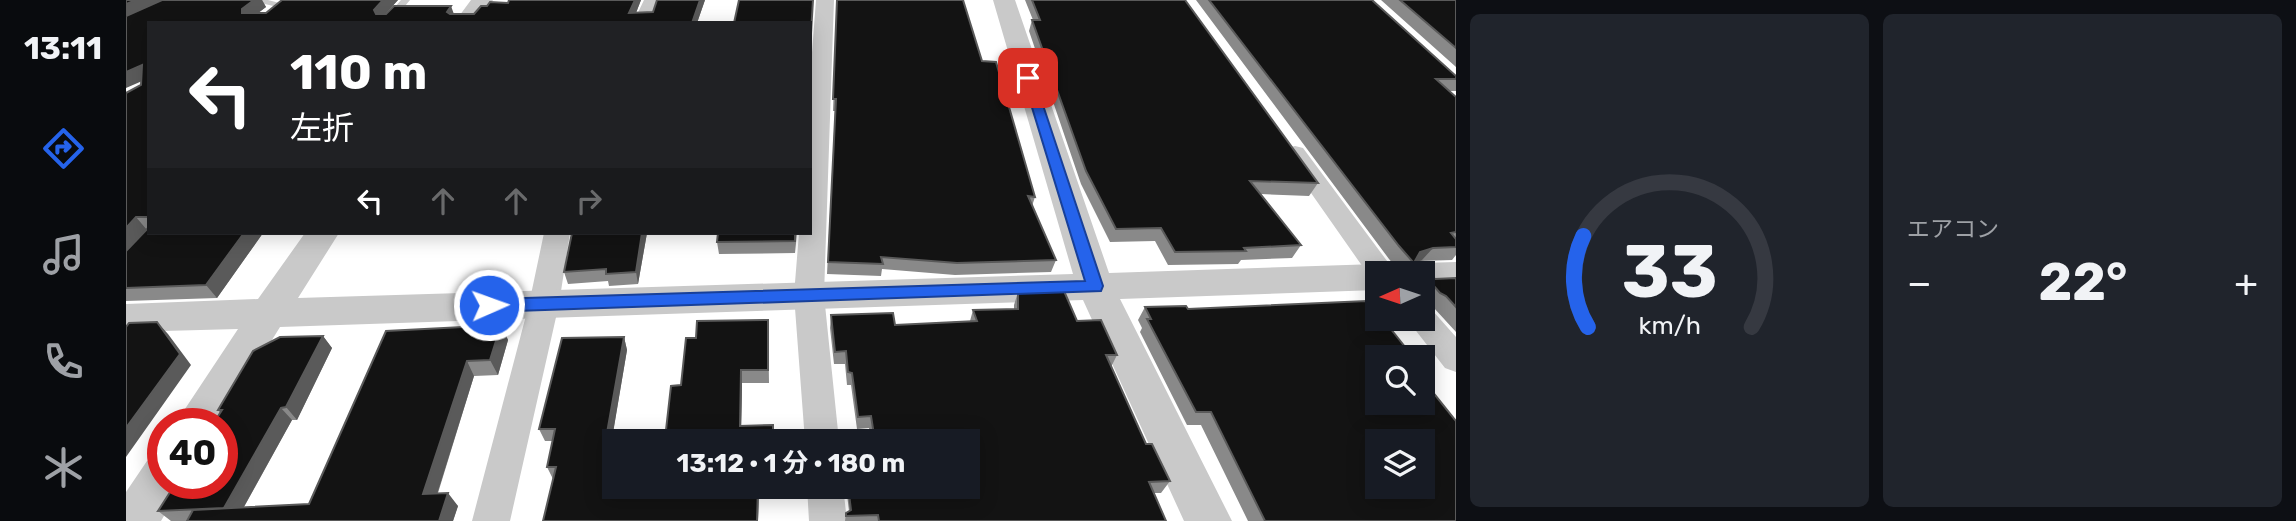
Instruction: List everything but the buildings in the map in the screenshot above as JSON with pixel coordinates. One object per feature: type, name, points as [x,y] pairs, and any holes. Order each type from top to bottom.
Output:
[{"type":"street","points":[[467,21],[482,0]]},
{"type":"street","points":[[643,21],[653,0]]},
{"type":"street","points":[[821,429],[809,295],[825,0]]},
{"type":"street","points":[[1004,0],[1095,286],[1208,521]]},
{"type":"street","points":[[262,21],[286,2]]},
{"type":"street","points":[[1279,131],[1373,261]]},
{"type":"street","points":[[206,408],[267,312],[321,235]]},
{"type":"street","points":[[491,521],[544,303],[557,235]]},
{"type":"street","points":[[1435,276],[1456,275]]},
{"type":"street","points":[[126,318],[1365,277]]},
{"type":"street","points":[[1432,331],[1456,359]]},
{"type":"street","points":[[134,521],[148,499]]},
{"type":"street","points":[[826,499],[828,521]]},
{"type":"lane","points":[[252,0],[286,2]]},
{"type":"lane","points":[[388,21],[406,0]]},
{"type":"route","points":[[489,305],[1095,286],[1028,78]]}]
